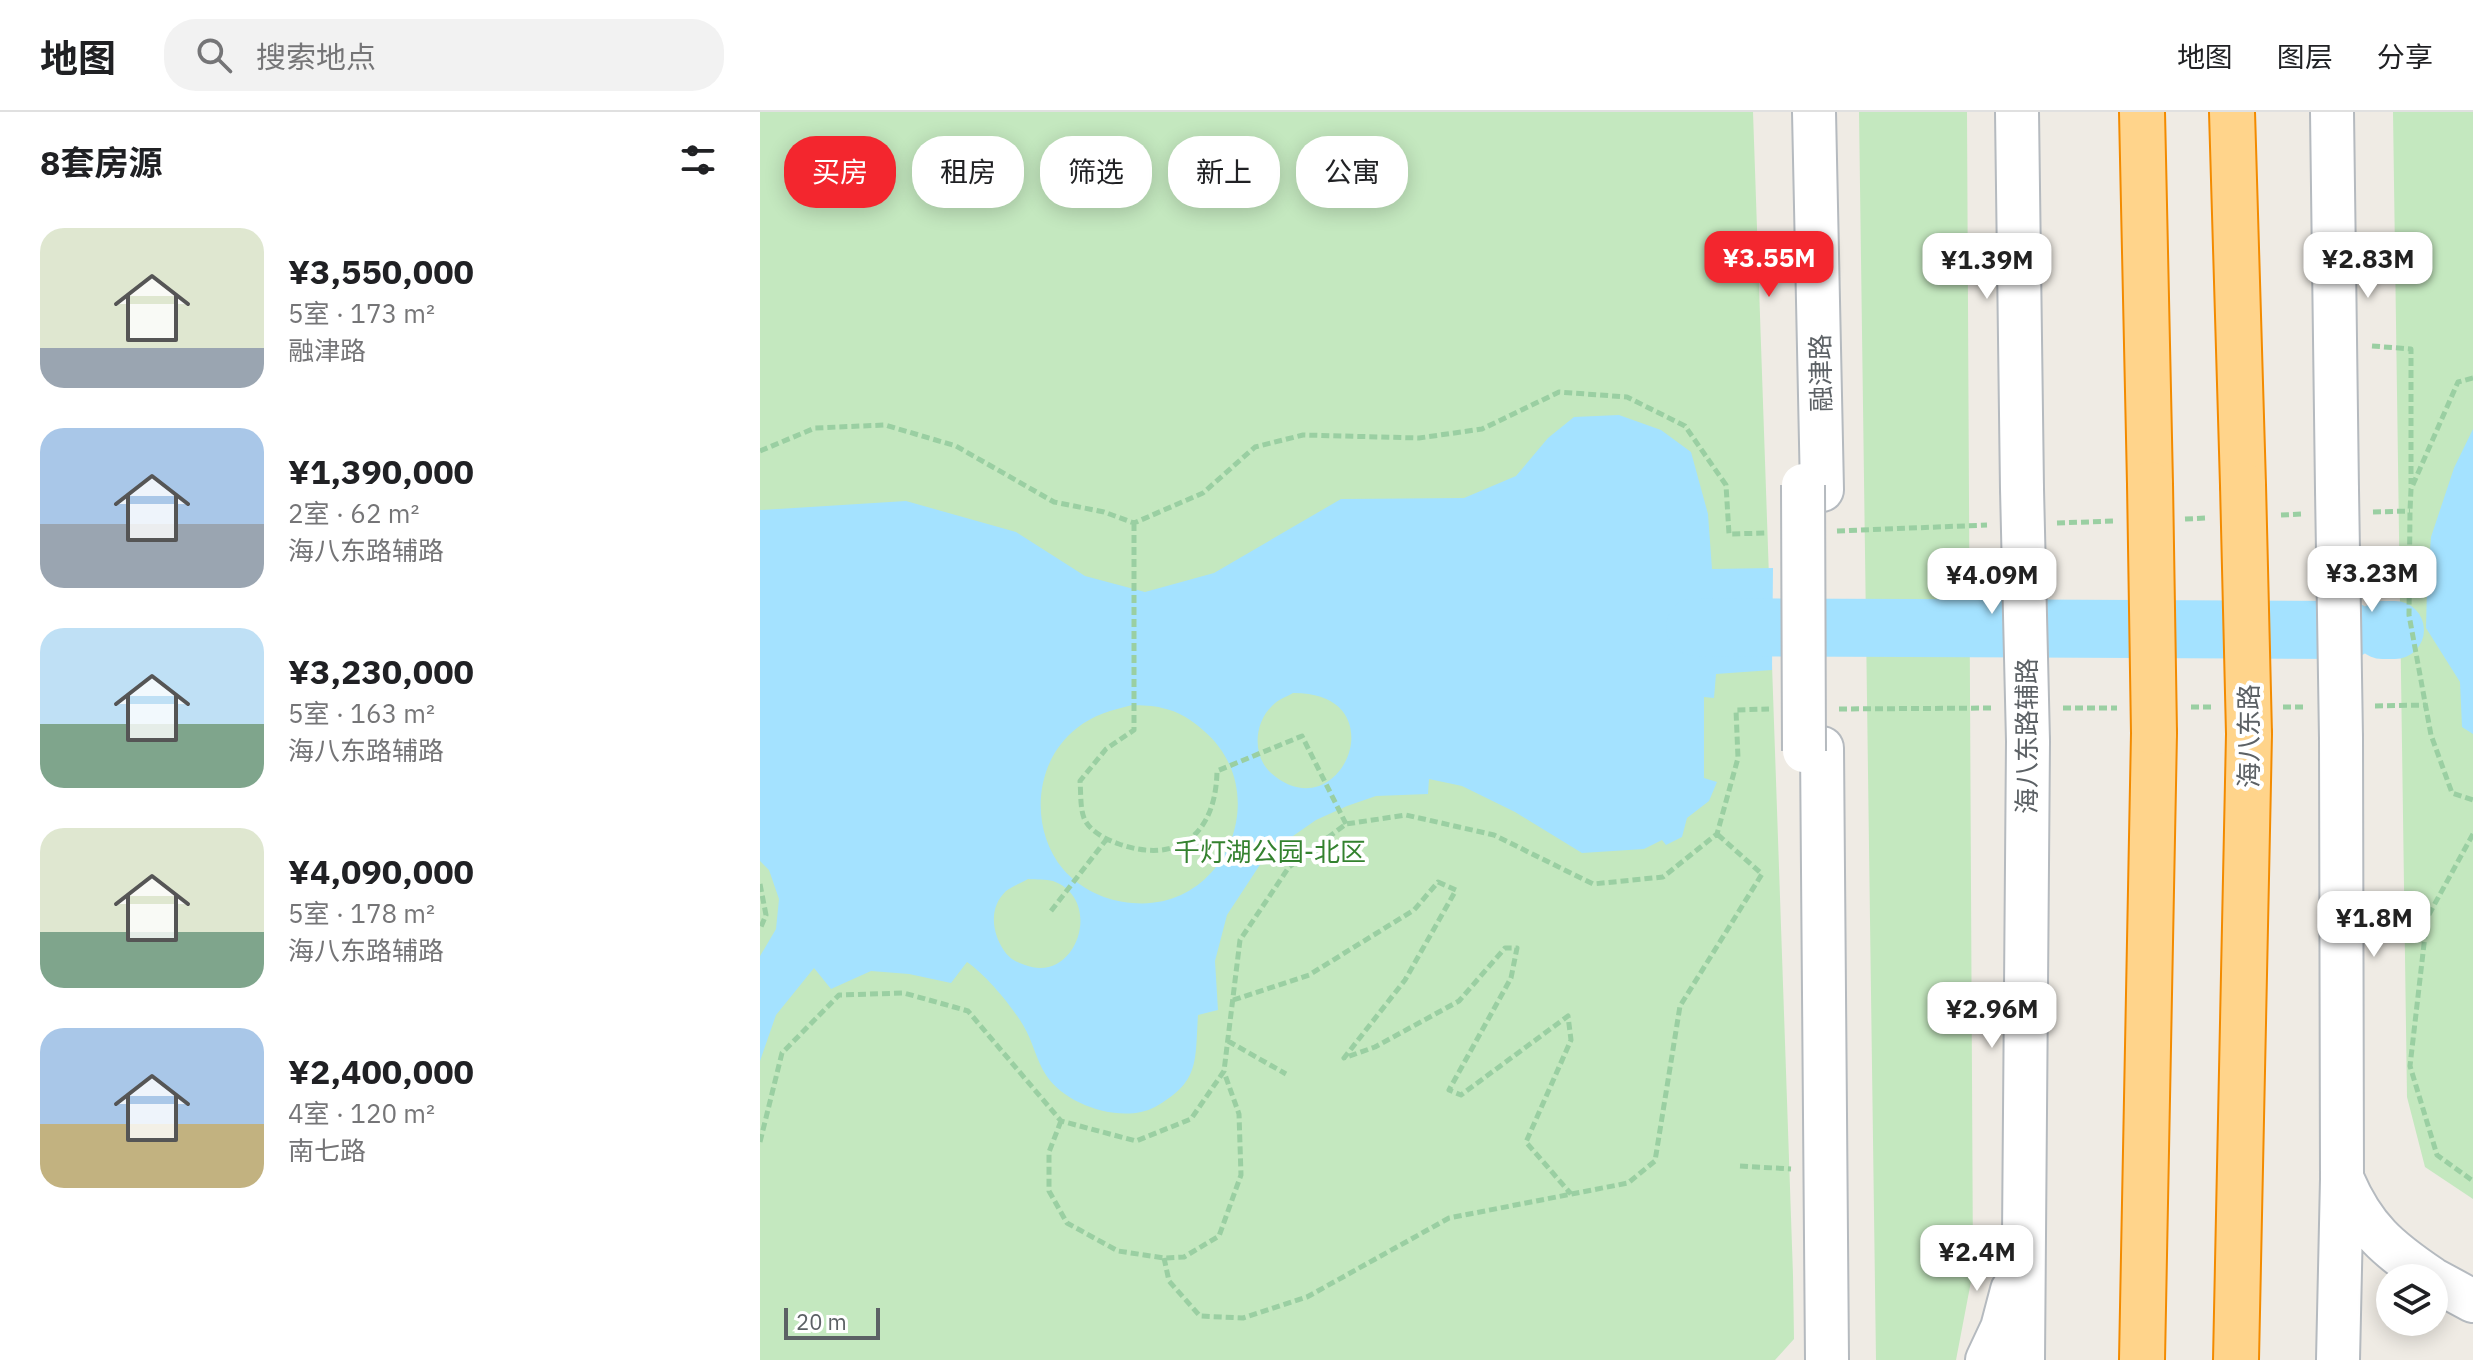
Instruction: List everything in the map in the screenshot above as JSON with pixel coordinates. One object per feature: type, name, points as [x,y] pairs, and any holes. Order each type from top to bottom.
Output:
[{"type":"highway","points":[[2142,112],[2162,501],[2153,716],[2142,1360]]},
{"type":"highway","name":"海八东路","points":[[2232,114],[2245,506],[2248,716],[2236,1360]]},
{"type":"main road","name":"融津路","points":[[1800,112],[1813,487]]},
{"type":"main road","name":"融津路","points":[[1813,487],[1814,112]]},
{"type":"main road","name":"海八东路辅路","points":[[2017,112],[2022,489],[2039,724],[2023,1360]]},
{"type":"main road","points":[[2332,112],[2342,717],[2342,1179],[2338,1360]]},
{"type":"main road","points":[[1813,487],[1827,1360]]},
{"type":"main road","points":[[1808,1360],[1802,1170],[1818,736]]},
{"type":"main road","points":[[2342,1179],[2365,1223],[2411,1264]]},
{"type":"main road","points":[[1987,1360],[2002,1328],[2024,1246]]},
{"type":"main road","points":[[2448,1287],[2473,1301]]},
{"type":"path","points":[[2366,346],[2411,349],[2409,615],[2431,735],[2452,793],[2473,800]]},
{"type":"path","points":[[2411,489],[2458,382],[2473,378]]},
{"type":"path","points":[[760,451],[815,428],[885,425],[956,446],[1054,502],[1104,512],[1134,523],[1203,493],[1255,447],[1303,435],[1419,438],[1482,429],[1559,392],[1627,397],[1685,426],[1726,485],[1729,534],[1776,533]]},
{"type":"path","points":[[2162,501],[2245,506],[2340,505],[2410,511]]},
{"type":"path","points":[[2046,523],[2126,521]]},
{"type":"path","points":[[1134,523],[1134,730],[1106,749],[1080,781],[1084,820],[1106,840],[1139,851],[1167,850],[1190,840],[1210,817],[1217,789],[1217,771],[1302,736],[1346,824]]},
{"type":"path","points":[[1824,531],[1999,525]]},
{"type":"path","points":[[2039,724],[2153,716],[2342,717],[2426,705]]},
{"type":"path","points":[[1818,736],[2002,708]]},
{"type":"path","points":[[1061,1121],[1049,1152],[1049,1191],[1067,1223],[1118,1251],[1164,1258],[1184,1257],[1219,1236],[1241,1175],[1239,1114],[1224,1071],[1240,940],[1289,867],[1346,824],[1406,815],[1494,835],[1593,884],[1663,877],[1717,834],[1738,758],[1736,710],[1780,709]]},
{"type":"path","points":[[1164,1258],[1169,1281],[1200,1316],[1243,1318],[1307,1297],[1449,1218],[1628,1183],[1655,1161],[1680,1006],[1762,874],[1717,834]]},
{"type":"path","points":[[2473,834],[2427,918],[2410,1066],[2437,1155],[2473,1181]]},
{"type":"path","points":[[1051,911],[1106,840]]},
{"type":"path","points":[[1233,1000],[1309,975],[1414,910],[1438,882],[1456,890],[1405,980],[1344,1058],[1375,1047],[1459,1001],[1505,948],[1517,948],[1511,978],[1449,1090],[1461,1095],[1568,1016],[1571,1040],[1526,1142],[1571,1194]]},
{"type":"path","points":[[760,884],[766,915],[760,929]]},
{"type":"path","points":[[760,1141],[782,1053],[839,995],[904,993],[968,1011],[1061,1121],[1136,1141],[1191,1119],[1224,1071]]},
{"type":"path","points":[[1228,1041],[1286,1074]]},
{"type":"path","points":[[1740,1166],[1802,1170]]},
{"type":"green space","name":"千灯湖公园-北区","points":[[760,112],[1753,112],[1794,1339],[1775,1360],[760,1360]]},
{"type":"green space","points":[[1859,112],[1967,112],[1973,1271],[1956,1360],[1876,1360]]},
{"type":"green space","points":[[2393,112],[2473,112],[2473,1199],[2425,1167],[2407,1097]]},
{"type":"water","points":[[1619,415],[1661,430],[1691,452],[1708,514],[1712,569],[1773,568],[1772,670],[1716,674],[1714,698],[1704,697],[1704,778],[1717,782],[1709,801],[1687,818],[1682,837],[1666,845],[1662,840],[1644,849],[1582,853],[1515,812],[1462,786],[1429,779],[1428,794],[1376,796],[1316,820],[1267,854],[1227,915],[1215,961],[1218,1010],[1198,1015],[1195,1058],[1188,1079],[1170,1098],[1142,1112],[1127,1114],[1096,1109],[1055,1086],[1046,1075],[1018,1017],[990,982],[967,962],[951,983],[909,974],[871,971],[831,989],[814,968],[776,1015],[760,1061],[760,956],[776,929],[779,899],[769,870],[760,861],[760,510],[906,501],[1016,532],[1085,576],[1145,592],[1214,573],[1341,499],[1464,498],[1516,476],[1548,438],[1574,417]],"holes":[[[1293,693],[1326,699],[1344,714],[1351,734],[1348,756],[1336,774],[1319,786],[1296,787],[1271,773],[1258,749],[1259,730],[1266,713],[1279,700]],[[1132,705],[1174,711],[1204,731],[1225,756],[1236,785],[1237,815],[1230,843],[1215,869],[1193,888],[1165,901],[1122,902],[1085,888],[1063,869],[1052,853],[1045,834],[1041,796],[1052,758],[1077,728],[1103,714]],[[1028,879],[1053,881],[1069,891],[1078,905],[1078,938],[1070,952],[1058,963],[1043,968],[1025,965],[1005,952],[995,929],[994,913],[1008,889]]]},
{"type":"water","points":[[2473,429],[2473,734],[2462,727],[2460,682],[2426,628],[2431,537],[2454,468]]},
{"type":"waterway","points":[[1695,627],[2348,630]]},
{"type":"waterway","points":[[2382,630],[2395,630]]}]
